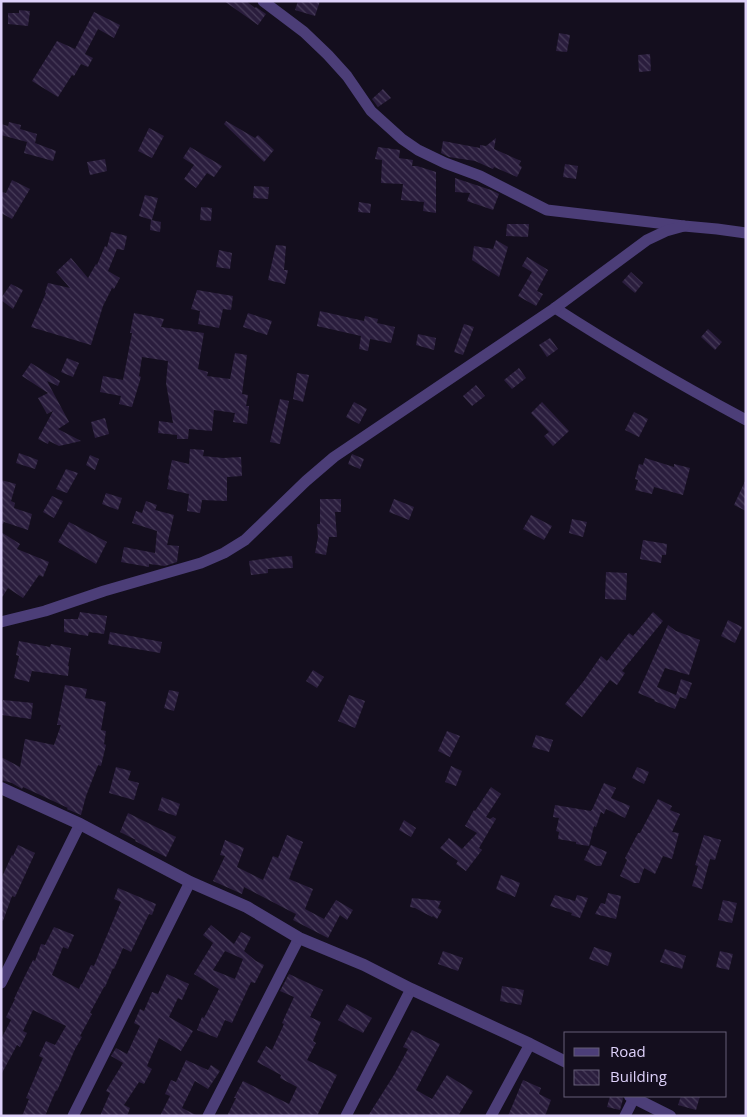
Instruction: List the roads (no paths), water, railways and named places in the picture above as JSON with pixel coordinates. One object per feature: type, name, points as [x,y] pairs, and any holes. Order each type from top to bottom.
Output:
[{"type":"street","points":[[263,1],[304,32],[347,76],[371,111],[402,139],[418,150],[445,163],[480,176],[548,210],[746,232]]},
{"type":"street","points":[[1,622],[45,611],[104,591],[201,563],[224,553],[245,540],[306,481],[334,457],[555,308],[647,240],[666,231],[684,226]]},
{"type":"street","points":[[555,308],[634,357],[746,420]]},
{"type":"street","points":[[1,788],[80,824],[190,882],[247,907],[299,938],[364,965],[410,989],[564,1061]]},
{"type":"street","points":[[1,983],[80,824]]},
{"type":"street","points":[[73,1116],[190,882]]},
{"type":"street","points":[[208,1116],[299,938]]},
{"type":"street","points":[[346,1116],[410,989]]},
{"type":"street","points":[[491,1116],[530,1044]]},
{"type":"street","points":[[625,1116],[632,1097],[670,1116]]}]
